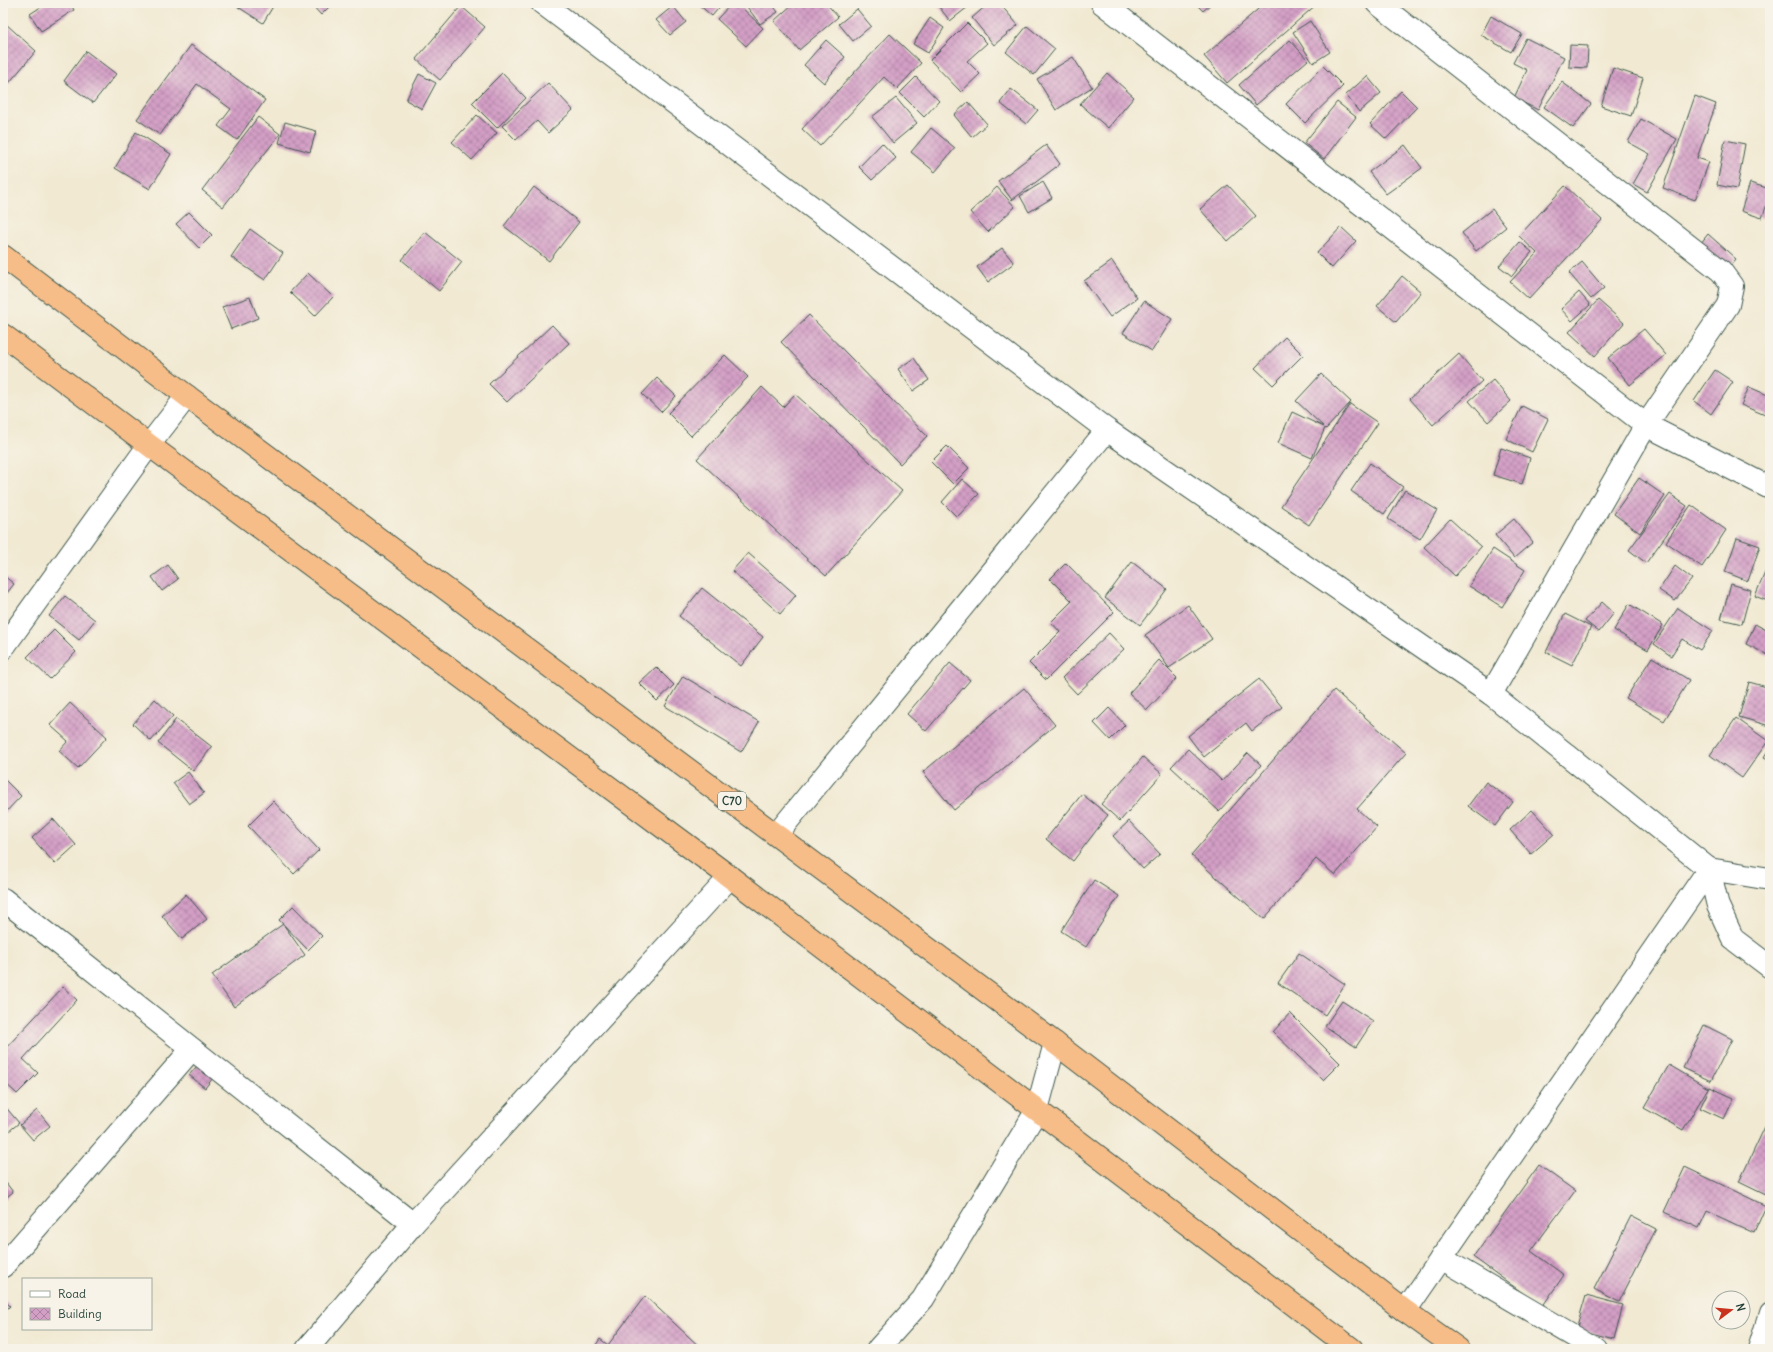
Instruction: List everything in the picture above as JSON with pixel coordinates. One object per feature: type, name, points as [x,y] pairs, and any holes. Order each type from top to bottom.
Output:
[{"type":"highway","name":"C70","points":[[3,256],[187,396],[777,834],[1055,1043],[1405,1311],[1458,1349]]},
{"type":"highway","points":[[3,335],[730,877],[1352,1349]]},
{"type":"street","points":[[542,3],[1107,430],[1491,694],[1710,869],[1770,879]]},
{"type":"street","points":[[1102,3],[1646,425],[1770,488]]},
{"type":"street","points":[[1377,3],[1721,271],[1732,286],[1728,305],[1646,425],[1491,694]]},
{"type":"street","points":[[3,648],[149,445],[187,396]]},
{"type":"street","points":[[777,834],[1107,430]]},
{"type":"street","points":[[1710,869],[1718,906],[1733,939],[1770,967]]},
{"type":"street","points":[[1405,1311],[1710,869]]},
{"type":"street","points":[[307,1349],[413,1224],[730,877]]},
{"type":"street","points":[[3,900],[413,1224]]},
{"type":"street","points":[[878,1349],[923,1300],[1037,1110],[1055,1043]]},
{"type":"street","points":[[3,1266],[192,1050]]},
{"type":"street","points":[[1441,1258],[1596,1349]]},
{"type":"street","points":[[1759,1349],[1770,1314]]},
{"type":"building","points":[[47,3],[70,3],[74,10],[41,31],[30,14]]},
{"type":"building","points":[[232,3],[275,3],[263,23]]},
{"type":"building","points":[[310,3],[333,3],[321,15]]},
{"type":"building","points":[[697,3],[723,3],[712,16]]},
{"type":"building","points":[[732,3],[737,3],[763,28],[746,46],[717,19]]},
{"type":"building","points":[[744,3],[771,3],[778,12],[760,24]]},
{"type":"building","points":[[794,3],[826,3],[838,17],[799,50],[774,21]]},
{"type":"building","points":[[936,3],[973,3],[950,21]]},
{"type":"building","points":[[989,3],[999,3],[1018,25],[994,45],[972,18]]},
{"type":"building","points":[[1195,3],[1212,3],[1203,11]]},
{"type":"building","points":[[1265,3],[1318,3],[1227,83],[1204,56]]},
{"type":"building","points":[[461,6],[485,27],[440,80],[416,59]]},
{"type":"building","points":[[673,6],[686,22],[670,35],[656,20]]},
{"type":"building","points":[[857,9],[871,26],[853,41],[839,24]]},
{"type":"building","points":[[1491,16],[1522,34],[1511,52],[1481,35]]},
{"type":"building","points":[[930,18],[944,28],[928,53],[913,44]]},
{"type":"building","points":[[1310,21],[1330,52],[1313,63],[1293,32]]},
{"type":"building","points":[[967,23],[987,43],[967,61],[980,74],[961,92],[930,60]]},
{"type":"building","points":[[6,24],[36,51],[3,90],[3,27]]},
{"type":"building","points":[[1027,26],[1055,49],[1034,75],[1006,52]]},
{"type":"building","points":[[890,34],[921,63],[897,89],[884,77],[820,146],[802,129]]},
{"type":"building","points":[[1526,38],[1564,57],[1538,110],[1514,98],[1527,70],[1513,63]]},
{"type":"building","points":[[826,40],[845,57],[824,83],[804,65]]},
{"type":"building","points":[[1290,40],[1308,60],[1256,105],[1239,85]]},
{"type":"building","points":[[191,45],[265,100],[237,140],[218,126],[231,109],[197,84],[160,135],[137,119]]},
{"type":"building","points":[[1570,45],[1588,46],[1587,68],[1569,67]]},
{"type":"building","points":[[86,51],[116,74],[93,103],[64,81]]},
{"type":"building","points":[[1073,57],[1092,87],[1056,110],[1037,79]]},
{"type":"building","points":[[1323,66],[1343,86],[1305,123],[1286,104]]},
{"type":"building","points":[[1613,68],[1643,78],[1631,116],[1601,106]]},
{"type":"building","points":[[502,73],[526,98],[497,128],[472,103]]},
{"type":"building","points":[[1107,73],[1134,97],[1108,128],[1080,104]]},
{"type":"building","points":[[419,74],[436,83],[422,109],[406,100]]},
{"type":"building","points":[[1367,76],[1381,93],[1359,112],[1346,95]]},
{"type":"building","points":[[916,77],[939,101],[924,117],[900,93]]},
{"type":"building","points":[[1562,82],[1591,104],[1573,128],[1544,107]]},
{"type":"building","points":[[548,83],[573,110],[548,133],[537,121],[516,140],[502,126]]},
{"type":"building","points":[[1011,89],[1038,110],[1026,124],[1000,103]]},
{"type":"building","points":[[1401,91],[1417,107],[1386,139],[1370,124]]},
{"type":"building","points":[[1695,96],[1716,104],[1697,158],[1709,162],[1695,200],[1663,188]]},
{"type":"building","points":[[896,98],[917,123],[893,143],[872,117]]},
{"type":"building","points":[[968,102],[987,124],[972,137],[954,115]]},
{"type":"building","points":[[1337,102],[1356,117],[1324,159],[1304,143]]},
{"type":"building","points":[[477,115],[497,133],[472,160],[452,142]]},
{"type":"building","points":[[258,117],[280,134],[223,207],[202,190]]},
{"type":"building","points":[[1641,119],[1677,139],[1647,192],[1633,184],[1650,154],[1628,142]]},
{"type":"building","points":[[285,122],[316,131],[310,152],[279,143]]},
{"type":"building","points":[[931,128],[955,148],[935,172],[911,152]]},
{"type":"building","points":[[136,132],[171,154],[150,189],[115,168]]},
{"type":"building","points":[[1725,140],[1745,144],[1737,189],[1717,185]]},
{"type":"building","points":[[882,143],[896,158],[872,180],[859,167]]},
{"type":"building","points":[[1046,145],[1060,164],[1012,200],[998,181]]},
{"type":"building","points":[[1405,145],[1422,168],[1386,194],[1369,172]]},
{"type":"building","points":[[1043,182],[1052,198],[1029,212],[1020,196]]},
{"type":"building","points":[[1750,183],[1770,189],[1770,196],[1762,218],[1741,211]]},
{"type":"building","points":[[1228,185],[1256,216],[1228,241],[1200,209]]},
{"type":"building","points":[[1565,186],[1602,220],[1529,299],[1510,282],[1537,253],[1519,236]]},
{"type":"building","points":[[534,187],[579,222],[549,261],[504,226]]},
{"type":"building","points":[[997,187],[1015,207],[988,232],[970,212]]},
{"type":"building","points":[[1492,209],[1506,227],[1476,251],[1462,233]]},
{"type":"building","points":[[189,212],[212,235],[199,248],[176,224]]},
{"type":"building","points":[[1341,227],[1356,241],[1332,268],[1317,253]]},
{"type":"building","points":[[250,229],[283,253],[265,280],[231,257]]},
{"type":"building","points":[[425,232],[462,262],[439,291],[402,260]]},
{"type":"building","points":[[1708,234],[1736,259],[1721,277],[1693,253]]},
{"type":"building","points":[[1520,242],[1532,252],[1512,276],[1499,266]]},
{"type":"building","points":[[1002,248],[1014,263],[988,282],[977,267]]},
{"type":"building","points":[[1112,261],[1137,298],[1110,317],[1084,281]]},
{"type":"building","points":[[1582,262],[1604,288],[1591,299],[1569,273]]},
{"type":"building","points":[[308,273],[333,297],[315,316],[290,292]]},
{"type":"building","points":[[1402,276],[1421,292],[1396,322],[1377,306]]},
{"type":"building","points":[[1579,292],[1590,305],[1572,321],[1561,309]]},
{"type":"building","points":[[250,297],[258,318],[231,329],[222,307]]},
{"type":"building","points":[[1598,300],[1624,323],[1595,356],[1569,332]]},
{"type":"building","points":[[1144,301],[1172,319],[1152,351],[1123,333]]},
{"type":"building","points":[[809,315],[927,436],[900,464],[781,342]]},
{"type":"building","points":[[552,325],[569,343],[507,402],[489,384]]},
{"type":"building","points":[[1644,329],[1666,355],[1630,385],[1608,358]]},
{"type":"building","points":[[1285,337],[1303,355],[1273,385],[1255,368]]},
{"type":"building","points":[[1459,354],[1482,381],[1433,425],[1410,399]]},
{"type":"building","points":[[725,355],[748,377],[691,436],[668,413]]},
{"type":"building","points":[[914,358],[929,380],[913,391],[898,369]]},
{"type":"building","points":[[1715,370],[1733,382],[1711,414],[1694,401]]},
{"type":"building","points":[[1321,374],[1351,402],[1326,429],[1325,428],[1312,458],[1278,443],[1292,412],[1324,427],[1296,401]]},
{"type":"building","points":[[657,378],[676,396],[661,412],[642,394]]},
{"type":"building","points":[[1493,380],[1511,401],[1488,422],[1469,401]]},
{"type":"building","points":[[762,387],[783,407],[795,394],[902,491],[826,576],[697,459]]},
{"type":"building","points":[[1749,387],[1770,396],[1770,417],[1741,405]]},
{"type":"building","points":[[1350,404],[1378,423],[1309,525],[1281,506]]},
{"type":"building","points":[[1522,406],[1548,419],[1532,452],[1506,439]]},
{"type":"building","points":[[947,446],[969,468],[953,484],[931,462]]},
{"type":"building","points":[[1501,448],[1530,458],[1522,484],[1493,475]]},
{"type":"building","points":[[1370,463],[1403,487],[1384,514],[1351,491]]},
{"type":"building","points":[[1639,478],[1665,496],[1640,533],[1614,514]]},
{"type":"building","points":[[962,479],[979,494],[957,517],[942,502]]},
{"type":"building","points":[[1405,490],[1437,510],[1420,539],[1388,519]]},
{"type":"building","points":[[1670,494],[1687,506],[1646,563],[1629,550]]},
{"type":"building","points":[[1691,505],[1726,530],[1702,567],[1666,542]]},
{"type":"building","points":[[1450,519],[1481,547],[1455,576],[1424,547]]},
{"type":"building","points":[[1514,519],[1533,542],[1514,558],[1495,535]]},
{"type":"building","points":[[1737,538],[1760,546],[1748,581],[1725,572]]},
{"type":"building","points":[[1493,549],[1525,570],[1502,607],[1469,586]]},
{"type":"building","points":[[748,553],[796,595],[780,614],[732,571]]},
{"type":"building","points":[[1770,561],[1770,602],[1755,596]]},
{"type":"building","points":[[1132,562],[1167,589],[1140,625],[1105,598]]},
{"type":"building","points":[[1066,563],[1114,612],[1046,680],[1029,663],[1060,632],[1051,622],[1072,601],[1050,579]]},
{"type":"building","points":[[168,565],[178,579],[162,591],[152,577]]},
{"type":"building","points":[[1675,566],[1692,579],[1675,601],[1659,590]]},
{"type":"building","points":[[3,575],[14,584],[3,598]]},
{"type":"building","points":[[1731,584],[1751,590],[1742,624],[1721,619]]},
{"type":"building","points":[[702,588],[763,637],[741,666],[679,616]]},
{"type":"building","points":[[65,596],[95,620],[79,640],[49,616]]},
{"type":"building","points":[[1602,602],[1614,613],[1599,632],[1585,621]]},
{"type":"building","points":[[1629,604],[1663,625],[1648,650],[1614,630]]},
{"type":"building","points":[[1188,605],[1212,639],[1169,668],[1145,635]]},
{"type":"building","points":[[1678,608],[1713,631],[1700,650],[1682,639],[1671,656],[1654,644]]},
{"type":"building","points":[[1565,614],[1591,627],[1572,665],[1546,652]]},
{"type":"building","points":[[1755,624],[1770,632],[1770,656],[1746,644]]},
{"type":"building","points":[[54,630],[76,652],[50,679],[27,657]]},
{"type":"building","points":[[1109,633],[1124,649],[1077,694],[1062,678]]},
{"type":"building","points":[[1652,657],[1689,680],[1664,721],[1626,698]]},
{"type":"building","points":[[1159,660],[1177,678],[1147,710],[1129,693]]},
{"type":"building","points":[[950,663],[970,680],[926,731],[907,714]]},
{"type":"building","points":[[656,667],[674,685],[657,701],[639,683]]},
{"type":"building","points":[[683,676],[759,722],[741,752],[665,706]]},
{"type":"building","points":[[1259,679],[1282,707],[1252,731],[1246,723],[1204,757],[1188,736]]},
{"type":"building","points":[[1749,682],[1770,688],[1770,726],[1739,717]]},
{"type":"building","points":[[1024,688],[1055,725],[954,810],[923,772]]},
{"type":"building","points":[[1334,690],[1406,753],[1357,809],[1377,827],[1335,875],[1316,859],[1264,919],[1191,855]]},
{"type":"building","points":[[155,699],[173,716],[151,741],[133,724]]},
{"type":"building","points":[[70,703],[107,737],[78,768],[59,751],[68,741],[50,725]]},
{"type":"building","points":[[1109,708],[1125,725],[1110,740],[1094,723]]},
{"type":"building","points":[[1736,718],[1768,741],[1742,778],[1710,755]]},
{"type":"building","points":[[176,719],[212,747],[193,771],[158,743]]},
{"type":"building","points":[[1770,747],[1770,760],[1764,757]]},
{"type":"building","points":[[1188,749],[1222,781],[1248,753],[1261,765],[1219,811],[1171,767]]},
{"type":"building","points":[[1143,757],[1162,774],[1120,821],[1101,804]]},
{"type":"building","points":[[188,772],[204,793],[189,804],[173,783]]},
{"type":"building","points":[[3,778],[21,796],[3,815]]},
{"type":"building","points":[[1486,782],[1513,802],[1495,826],[1468,806]]},
{"type":"building","points":[[1082,794],[1108,815],[1073,861],[1046,839]]},
{"type":"building","points":[[273,801],[319,850],[294,874],[248,826]]},
{"type":"building","points":[[1532,810],[1554,834],[1531,854],[1510,830]]},
{"type":"building","points":[[53,819],[76,845],[55,864],[32,838]]},
{"type":"building","points":[[1129,821],[1160,854],[1143,869],[1113,836]]},
{"type":"building","points":[[1094,880],[1119,896],[1086,947],[1061,931]]},
{"type":"building","points":[[186,894],[207,919],[182,939],[162,916]]},
{"type":"building","points":[[293,906],[322,936],[308,950],[279,920]]},
{"type":"building","points":[[283,924],[305,955],[234,1007],[212,975]]},
{"type":"building","points":[[1299,953],[1345,984],[1325,1015],[1278,983]]},
{"type":"building","points":[[63,987],[77,1000],[23,1059],[38,1073],[17,1094],[3,1081],[3,1051]]},
{"type":"building","points":[[1342,1001],[1373,1021],[1356,1047],[1325,1026]]},
{"type":"building","points":[[1290,1013],[1340,1063],[1323,1080],[1273,1032]]},
{"type":"building","points":[[1704,1025],[1732,1039],[1711,1081],[1683,1068]]},
{"type":"building","points":[[206,1056],[220,1069],[205,1088],[189,1075]]},
{"type":"building","points":[[1669,1065],[1708,1088],[1683,1130],[1644,1108]]},
{"type":"building","points":[[1710,1087],[1734,1098],[1724,1119],[1700,1108]]},
{"type":"building","points":[[3,1104],[19,1123],[3,1136]]},
{"type":"building","points":[[37,1110],[50,1126],[33,1140],[20,1125]]},
{"type":"building","points":[[1770,1116],[1770,1197],[1739,1182]]},
{"type":"building","points":[[1539,1165],[1575,1191],[1531,1251],[1564,1275],[1542,1307],[1473,1257]]},
{"type":"building","points":[[1685,1167],[1766,1206],[1754,1233],[1707,1211],[1699,1228],[1664,1212]]},
{"type":"building","points":[[3,1179],[13,1192],[3,1200]]},
{"type":"building","points":[[1631,1216],[1656,1229],[1619,1302],[1594,1289]]},
{"type":"building","points":[[1586,1295],[1623,1305],[1614,1339],[1576,1329]]},
{"type":"building","points":[[645,1296],[702,1349],[593,1349],[600,1339],[608,1345]]},
{"type":"building","points":[[3,1299],[10,1306],[3,1313]]}]
